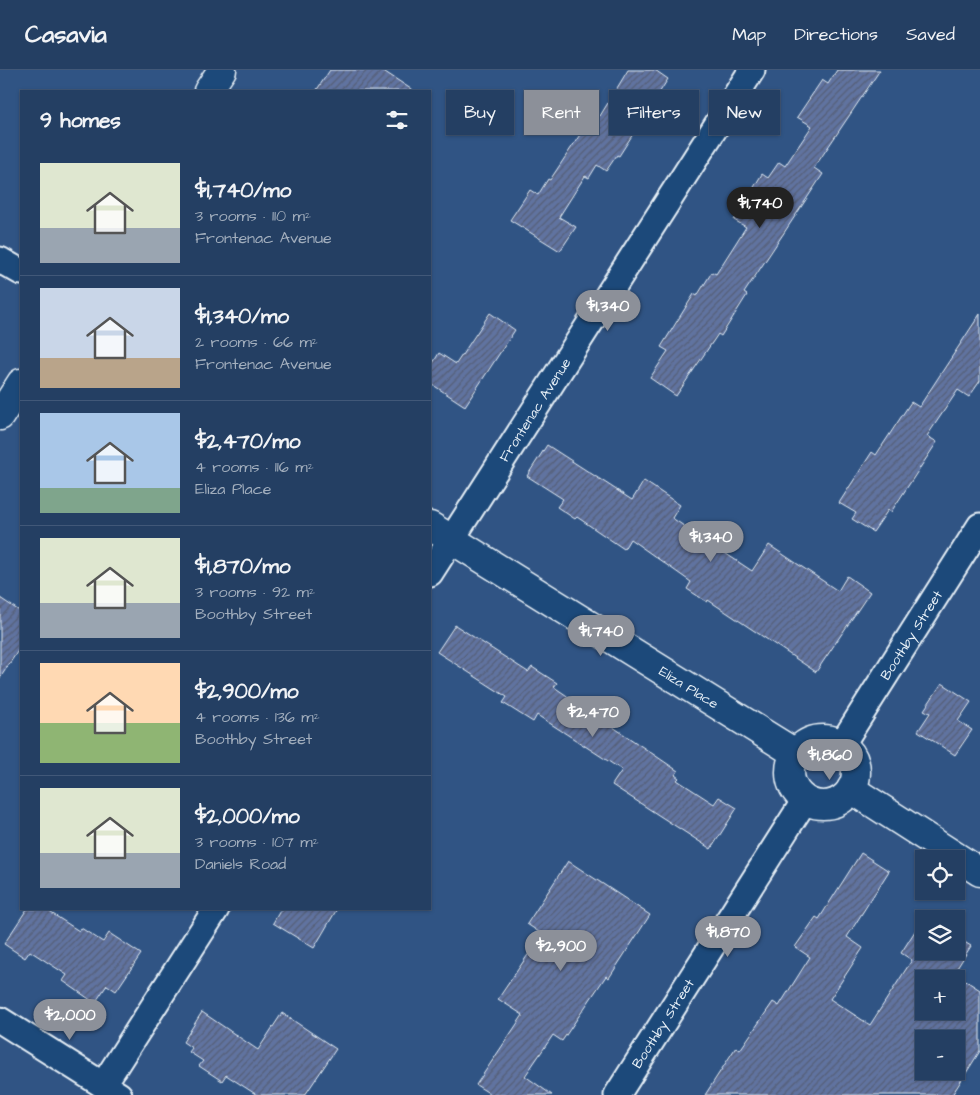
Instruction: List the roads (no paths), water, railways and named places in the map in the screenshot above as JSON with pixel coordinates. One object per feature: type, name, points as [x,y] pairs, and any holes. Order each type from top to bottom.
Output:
[{"type":"street","points":[[209,90],[222,70]]},
{"type":"street","name":"Frontenac Avenue","points":[[431,570],[441,532],[752,70]]},
{"type":"street","points":[[0,260],[20,271]]},
{"type":"street","points":[[0,416],[20,385]]},
{"type":"street","name":"Boothby Street","points":[[842,744],[980,526]]},
{"type":"street","name":"Eliza Place","points":[[441,532],[795,753]]},
{"type":"street","points":[[817,739],[832,740],[842,744],[854,760],[855,780],[851,789],[844,797],[825,805],[805,800],[797,793],[790,778],[791,762],[795,753],[802,745],[817,739]]},
{"type":"street","points":[[851,789],[980,872]]},
{"type":"street","name":"Boothby Street","points":[[617,1095],[805,800]]},
{"type":"street","points":[[0,1020],[111,1090],[215,910]]}]
